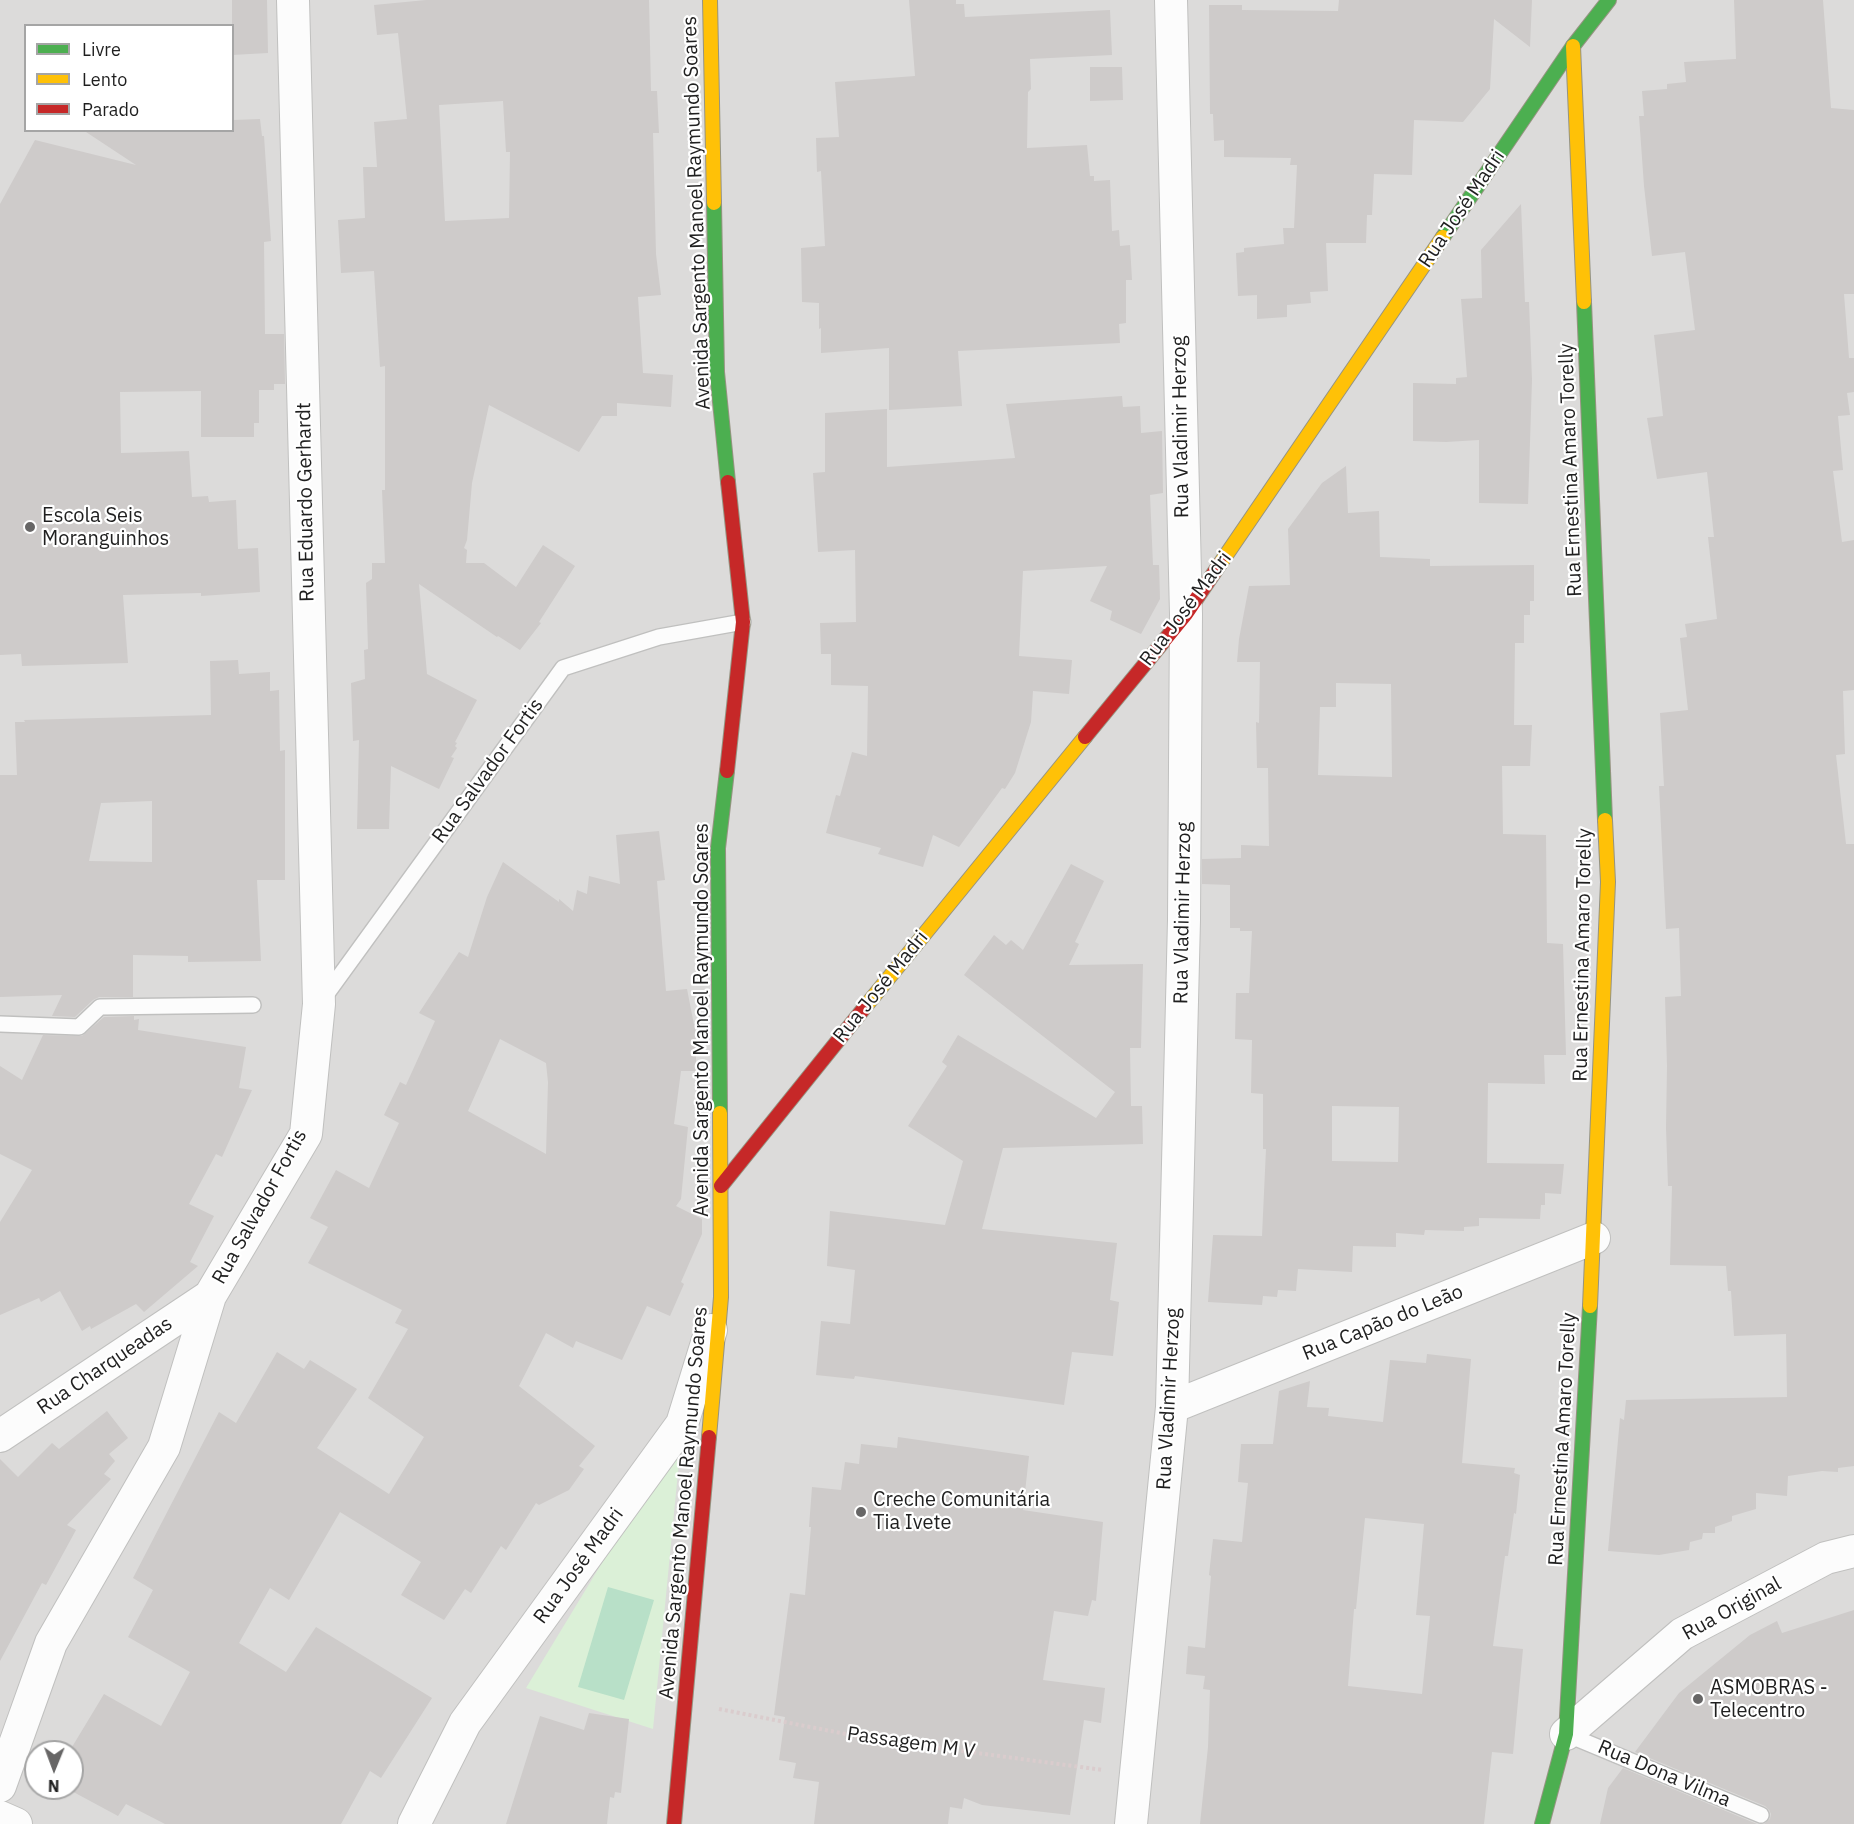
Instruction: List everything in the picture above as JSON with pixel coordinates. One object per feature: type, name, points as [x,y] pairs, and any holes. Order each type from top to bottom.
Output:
[{"type":"street","name":"Rua Eduardo Gerhardt","points":[[293,0],[319,1004]]},
{"type":"street","name":"Avenida Sargento Manoel Raymundo Soares","points":[[674,1824],[721,1297],[718,848],[743,622],[717,372],[710,0]]},
{"type":"street","name":"Rua Vladimir Herzog","points":[[1131,1824],[1172,1407],[1184,920],[1186,614],[1171,0]]},
{"type":"street","name":"Rua José Madri","points":[[721,1186],[1186,614],[1573,46],[1609,0]]},
{"type":"street","name":"Rua Ernestina Amaro Torelly","points":[[1542,1824],[1566,1734],[1594,1238],[1608,882],[1573,46]]},
{"type":"street","name":"Rua Salvador Fortis","points":[[0,1786],[51,1643],[164,1447],[210,1296],[306,1134],[319,1004]]},
{"type":"street","name":"Rua Capão do Leão","points":[[1172,1407],[1594,1238]]},
{"type":"street","name":"Rua Charqueadas","points":[[0,1436],[210,1296]]},
{"type":"street","name":"Rua José Madri","points":[[414,1824],[465,1723],[682,1424],[721,1297]]},
{"type":"street","name":"Rua Original","points":[[1566,1734],[1682,1634],[1826,1558],[1854,1551]]},
{"type":"street","points":[[0,1817],[16,1824]]},
{"type":"lane","name":"Rua Salvador Fortis","points":[[319,1004],[563,668],[659,637],[743,622]]},
{"type":"lane","points":[[0,1024],[79,1027],[100,1006],[253,1005]]},
{"type":"lane","name":"Rua Dona Vilma","points":[[1566,1734],[1761,1815]]},
{"type":"path","name":"Passagem M V","points":[[686,1702],[866,1738],[1137,1774]]},
{"type":"shaded area","points":[[0,0],[1854,0],[1854,1824],[0,1824]]},
{"type":"green space","points":[[682,1431],[653,1729],[526,1688]]},
{"type":"green space","points":[[608,1587],[654,1600],[624,1700],[578,1687]]},
{"type":"building","points":[[232,0],[267,0],[268,53],[234,55],[234,24],[232,24]]},
{"type":"building","points":[[426,0],[649,0],[651,91],[657,91],[659,133],[653,133],[656,254],[661,295],[638,297],[643,373],[673,375],[671,407],[617,403],[617,416],[602,416],[579,452],[489,405],[472,483],[467,540],[464,548],[467,550],[466,563],[484,563],[516,587],[543,545],[575,566],[539,622],[541,623],[520,650],[419,584],[427,674],[477,700],[455,742],[457,748],[451,757],[454,758],[439,789],[391,766],[389,829],[357,829],[359,740],[353,741],[351,683],[365,679],[364,650],[368,649],[366,583],[372,579],[372,563],[385,563],[382,490],[385,490],[385,366],[380,367],[374,271],[341,273],[338,220],[365,218],[363,167],[377,167],[374,122],[407,119],[398,33],[377,35],[374,5]],"holes":[[[503,101],[506,152],[510,152],[509,218],[445,221],[439,105]]]},
{"type":"building","points":[[909,0],[956,0],[956,4],[964,4],[965,17],[1110,10],[1112,55],[1030,59],[1031,89],[1028,92],[1027,148],[1087,145],[1090,176],[1094,176],[1094,181],[1110,180],[1112,231],[1119,230],[1120,246],[1130,245],[1132,280],[1126,280],[1126,323],[1119,324],[1120,343],[958,351],[962,406],[889,410],[889,348],[821,353],[819,303],[802,302],[801,248],[825,246],[821,171],[817,172],[816,138],[839,137],[835,82],[915,76]]},
{"type":"building","points":[[1339,0],[1532,0],[1530,47],[1494,19],[1490,89],[1463,122],[1414,120],[1412,175],[1374,174],[1372,215],[1367,215],[1366,243],[1326,243],[1328,291],[1310,292],[1311,303],[1287,305],[1287,317],[1257,319],[1257,295],[1238,296],[1236,253],[1244,252],[1244,248],[1284,244],[1283,228],[1294,228],[1297,165],[1290,165],[1291,158],[1224,157],[1224,140],[1214,141],[1213,114],[1210,114],[1209,5],[1242,5],[1242,10],[1338,11]]},
{"type":"building","points":[[1734,0],[1823,0],[1831,108],[1854,110],[1854,294],[1844,294],[1849,358],[1854,358],[1854,392],[1847,393],[1850,415],[1838,416],[1843,470],[1833,471],[1842,542],[1854,540],[1854,690],[1843,691],[1845,754],[1836,755],[1846,844],[1854,844],[1854,1466],[1838,1468],[1838,1472],[1822,1471],[1788,1476],[1787,1496],[1756,1493],[1756,1509],[1732,1516],[1732,1521],[1715,1527],[1715,1533],[1703,1533],[1702,1539],[1690,1542],[1689,1550],[1659,1555],[1608,1551],[1620,1418],[1624,1420],[1626,1400],[1787,1397],[1786,1334],[1734,1336],[1731,1291],[1728,1291],[1726,1266],[1670,1265],[1672,1186],[1668,1186],[1665,997],[1681,996],[1679,928],[1666,929],[1659,786],[1664,786],[1660,713],[1688,710],[1680,638],[1687,637],[1685,624],[1717,619],[1708,537],[1714,537],[1707,472],[1657,479],[1647,418],[1663,416],[1654,335],[1695,330],[1685,252],[1652,256],[1639,116],[1644,116],[1642,91],[1667,89],[1667,84],[1686,82],[1684,62],[1736,59]]},
{"type":"building","points":[[1090,67],[1122,67],[1123,100],[1090,101]]},
{"type":"building","points":[[260,119],[262,136],[264,136],[271,241],[264,242],[265,334],[284,334],[285,384],[274,384],[274,390],[259,390],[259,423],[254,423],[254,437],[201,437],[201,391],[120,392],[121,453],[189,451],[192,497],[208,496],[209,502],[236,500],[238,549],[258,548],[260,592],[201,596],[201,593],[123,595],[128,663],[22,666],[21,654],[0,655],[0,204],[35,140],[136,165],[86,132],[234,132],[234,120]]},
{"type":"building","points":[[1521,204],[1525,302],[1529,302],[1532,380],[1528,504],[1479,503],[1479,440],[1413,441],[1413,383],[1456,384],[1456,378],[1467,377],[1461,299],[1482,298],[1481,250]]},
{"type":"building","points":[[1122,396],[1123,407],[1140,406],[1141,433],[1162,431],[1163,493],[1150,495],[1153,565],[1159,565],[1160,599],[1141,634],[1110,620],[1112,611],[1090,601],[1107,566],[1023,571],[1019,656],[1072,660],[1069,694],[1033,691],[1031,722],[1015,773],[1005,789],[1002,788],[959,847],[933,835],[923,867],[878,854],[881,848],[826,833],[836,795],[840,796],[852,752],[867,756],[868,686],[831,685],[831,654],[821,654],[820,623],[856,622],[855,550],[818,552],[813,473],[825,472],[825,413],[887,409],[887,467],[1015,458],[1006,404]]},
{"type":"building","points":[[1346,466],[1348,513],[1379,511],[1380,557],[1430,559],[1430,566],[1534,565],[1534,601],[1530,601],[1530,615],[1524,615],[1524,643],[1515,643],[1514,725],[1532,725],[1530,766],[1502,766],[1503,834],[1546,835],[1547,943],[1563,944],[1566,1055],[1544,1055],[1545,1084],[1488,1083],[1487,1163],[1564,1164],[1561,1194],[1545,1193],[1545,1205],[1541,1205],[1540,1219],[1479,1218],[1479,1226],[1464,1227],[1464,1231],[1425,1230],[1424,1235],[1396,1233],[1396,1247],[1353,1246],[1352,1272],[1298,1269],[1296,1291],[1278,1290],[1277,1297],[1263,1296],[1262,1305],[1208,1302],[1213,1235],[1262,1236],[1266,1149],[1263,1149],[1263,1094],[1251,1093],[1252,1040],[1235,1039],[1236,993],[1249,993],[1252,931],[1230,928],[1230,885],[1202,884],[1202,859],[1241,858],[1241,845],[1269,846],[1268,768],[1257,768],[1256,722],[1259,723],[1260,662],[1237,662],[1239,639],[1249,586],[1290,585],[1288,529],[1322,483]],"holes":[[[1336,683],[1391,684],[1392,777],[1318,775],[1320,707],[1336,707]],[[1332,1106],[1399,1107],[1398,1162],[1332,1161]]]},
{"type":"building","points":[[238,660],[239,674],[270,672],[270,691],[279,690],[280,751],[285,750],[285,880],[257,880],[261,961],[188,962],[188,956],[133,955],[133,997],[99,997],[75,1017],[52,1016],[62,995],[0,997],[0,775],[17,775],[15,722],[211,715],[210,661]],"holes":[[[152,801],[152,862],[89,861],[101,803]]]},
{"type":"building","points":[[659,831],[665,880],[657,881],[666,991],[687,989],[696,1035],[696,1071],[681,1071],[674,1124],[688,1127],[681,1199],[676,1206],[702,1219],[702,1234],[681,1282],[684,1284],[670,1316],[647,1306],[622,1360],[576,1341],[573,1348],[546,1333],[519,1386],[595,1446],[579,1466],[584,1469],[569,1490],[539,1505],[536,1503],[506,1550],[501,1546],[471,1593],[465,1589],[444,1620],[401,1595],[421,1562],[340,1512],[289,1600],[270,1588],[239,1643],[286,1672],[316,1627],[432,1698],[381,1778],[370,1771],[341,1824],[165,1824],[126,1804],[118,1816],[84,1798],[84,1740],[76,1740],[104,1694],[161,1726],[190,1672],[128,1637],[153,1590],[133,1578],[219,1412],[236,1423],[277,1352],[304,1369],[310,1360],[357,1389],[317,1448],[389,1494],[424,1437],[368,1398],[408,1329],[395,1323],[402,1310],[308,1263],[328,1227],[310,1218],[336,1170],[369,1188],[399,1123],[384,1115],[400,1082],[406,1085],[435,1021],[419,1013],[459,952],[468,957],[487,897],[503,862],[559,902],[559,899],[573,911],[577,890],[587,894],[589,876],[620,884],[616,835]],"holes":[[[500,1039],[546,1063],[548,1082],[546,1154],[468,1111]]]},
{"type":"building","points":[[1071,864],[1104,881],[1075,942],[1079,944],[1069,965],[1143,964],[1141,1048],[1130,1048],[1131,1106],[1142,1106],[1143,1144],[1003,1148],[982,1229],[1117,1243],[1110,1300],[1119,1302],[1113,1356],[1072,1352],[1064,1405],[855,1376],[854,1379],[816,1375],[821,1321],[850,1324],[855,1270],[827,1266],[830,1211],[945,1225],[963,1161],[908,1126],[947,1066],[942,1062],[958,1035],[1096,1118],[1115,1092],[964,975],[994,935],[1006,945],[1011,940],[1023,950]]},
{"type":"building","points":[[134,1016],[134,1020],[139,1019],[138,1030],[246,1047],[239,1088],[252,1090],[222,1157],[216,1154],[189,1204],[214,1216],[190,1262],[198,1266],[144,1312],[136,1304],[91,1329],[90,1326],[82,1331],[60,1291],[41,1302],[39,1298],[0,1315],[0,1222],[32,1170],[0,1154],[0,1066],[22,1080],[43,1035],[82,1036],[104,1017]]},
{"type":"building","points":[[1427,1354],[1471,1359],[1462,1463],[1515,1468],[1514,1473],[1520,1475],[1516,1514],[1514,1513],[1508,1556],[1505,1556],[1493,1646],[1523,1649],[1513,1754],[1492,1752],[1484,1824],[1200,1824],[1208,1747],[1210,1690],[1203,1689],[1205,1676],[1186,1674],[1188,1646],[1205,1648],[1213,1539],[1242,1542],[1248,1483],[1238,1482],[1241,1444],[1273,1444],[1279,1391],[1310,1381],[1307,1407],[1329,1408],[1328,1416],[1383,1422],[1390,1360],[1426,1363]],"holes":[[[1365,1518],[1424,1524],[1416,1615],[1430,1616],[1422,1694],[1348,1686]]]},
{"type":"building","points":[[107,1411],[128,1438],[109,1454],[115,1461],[104,1474],[111,1479],[67,1525],[76,1530],[46,1585],[42,1583],[0,1661],[0,1459],[18,1477],[52,1443],[59,1449]]},
{"type":"building","points":[[898,1437],[1029,1456],[1023,1510],[1103,1522],[1096,1601],[1092,1600],[1088,1616],[1054,1611],[1043,1680],[1105,1688],[1101,1723],[1084,1720],[1070,1815],[982,1805],[964,1798],[962,1809],[950,1807],[948,1824],[814,1824],[819,1782],[793,1778],[796,1763],[779,1760],[785,1717],[774,1715],[790,1593],[805,1595],[812,1487],[841,1490],[845,1462],[859,1464],[861,1444],[897,1448]]},
{"type":"building","points":[[1854,1610],[1854,1824],[1764,1824],[1770,1819],[1771,1814],[1765,1806],[1635,1752],[1679,1693],[1750,1635],[1777,1621],[1782,1633]]},
{"type":"building","points":[[589,1713],[629,1719],[621,1793],[615,1792],[614,1798],[610,1797],[607,1824],[506,1824],[540,1716],[584,1730]]},
{"type":"building","points":[[1623,1768],[1757,1824],[1600,1824],[1608,1788]]},
{"type":"traffic: fast","points":[[1443,237],[1573,46],[1609,0]]},
{"type":"traffic: fast","points":[[714,203],[717,372],[728,482]]},
{"type":"traffic: fast","points":[[1584,302],[1605,820]]},
{"type":"traffic: fast","points":[[720,1113],[718,848],[727,771]]},
{"type":"traffic: fast","points":[[1542,1824],[1566,1734],[1590,1306]]},
{"type":"traffic: slow","points":[[710,0],[714,203]]},
{"type":"traffic: slow","points":[[1573,46],[1584,302]]},
{"type":"traffic: slow","points":[[1220,564],[1443,237]]},
{"type":"traffic: slow","points":[[865,1007],[1085,737]]},
{"type":"traffic: slow","points":[[1590,1306],[1608,882],[1605,820]]},
{"type":"traffic: slow","points":[[709,1437],[721,1297],[720,1113]]},
{"type":"traffic: jam","points":[[727,771],[743,622],[728,482]]},
{"type":"traffic: jam","points":[[1085,737],[1186,614],[1220,564]]},
{"type":"traffic: jam","points":[[721,1186],[865,1007]]},
{"type":"traffic: jam","points":[[674,1824],[709,1437]]},
{"type":"place","name":"Escola Seis Moranguinhos","points":[[30,527]]},
{"type":"place","name":"Creche Comunitária Tia Ivete","points":[[861,1512]]},
{"type":"place","name":"ASMOBRAS - Telecentro","points":[[1698,1699]]}]
